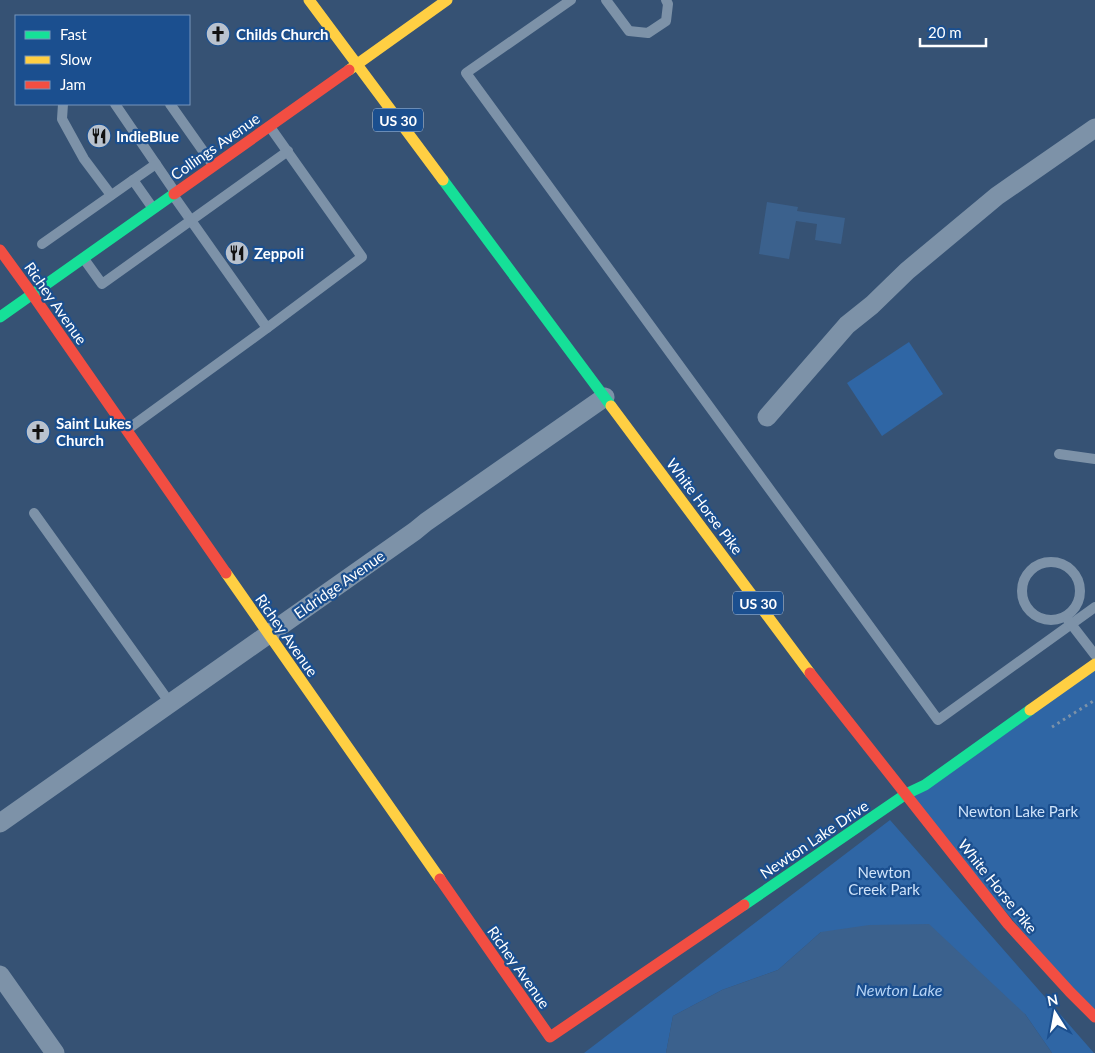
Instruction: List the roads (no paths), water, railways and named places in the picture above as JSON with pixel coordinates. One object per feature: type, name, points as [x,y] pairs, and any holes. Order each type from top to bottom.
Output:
[{"type":"main road","name":"White Horse Pike","points":[[309,0],[802,662],[1008,924],[1095,1017]]},
{"type":"main road","name":"Collings Avenue","points":[[0,317],[447,0]]},
{"type":"main road","name":"Richey Avenue","points":[[0,250],[550,1038]]},
{"type":"main road","name":"Newton Lake Drive","points":[[550,1038],[906,794],[925,785],[1095,664]]},
{"type":"street","points":[[767,417],[847,325],[998,196],[1095,128]]},
{"type":"street","name":"Eldridge Avenue","points":[[0,823],[605,397]]},
{"type":"street","points":[[0,975],[55,1053]]},
{"type":"lane","points":[[571,0],[466,73],[938,720],[1068,620],[1095,607]]},
{"type":"lane","points":[[606,0],[629,31],[648,34],[666,21],[668,4],[666,0]]},
{"type":"lane","points":[[63,105],[62,118],[84,159],[111,195]]},
{"type":"lane","points":[[116,105],[191,220],[267,328]]},
{"type":"lane","points":[[171,105],[213,166]]},
{"type":"lane","points":[[127,430],[362,257],[270,126]]},
{"type":"lane","points":[[83,258],[102,284],[288,151]]},
{"type":"lane","points":[[42,244],[156,164]]},
{"type":"lane","points":[[133,180],[153,208]]},
{"type":"lane","points":[[1059,454],[1095,459]]},
{"type":"lane","points":[[34,513],[170,703]]},
{"type":"lane","points":[[1059,562],[1068,567],[1080,582],[1079,602],[1068,620],[1038,618],[1030,612],[1025,604],[1022,586],[1026,576],[1040,564],[1059,562]]},
{"type":"lane","points":[[1068,620],[1095,655]]},
{"type":"water","points":[[767,202],[798,207],[797,211],[845,218],[841,244],[815,240],[817,224],[796,221],[789,259],[759,254]]},
{"type":"water","name":"Newton Lake","points":[[929,924],[1025,1014],[1052,1053],[666,1053],[673,1016],[722,990],[778,970],[821,932],[869,925]]},
{"type":"place","name":"Childs Church","points":[[218,34]]},
{"type":"place","name":"IndieBlue","points":[[99,136]]},
{"type":"place","name":"Zeppoli","points":[[237,253]]},
{"type":"place","name":"Saint Lukes Church","points":[[38,432]]},
{"type":"park label","name":"Newton Lake Park","points":[[1018,811]]},
{"type":"park label","name":"Newton Creek Park","points":[[884,880]]}]
